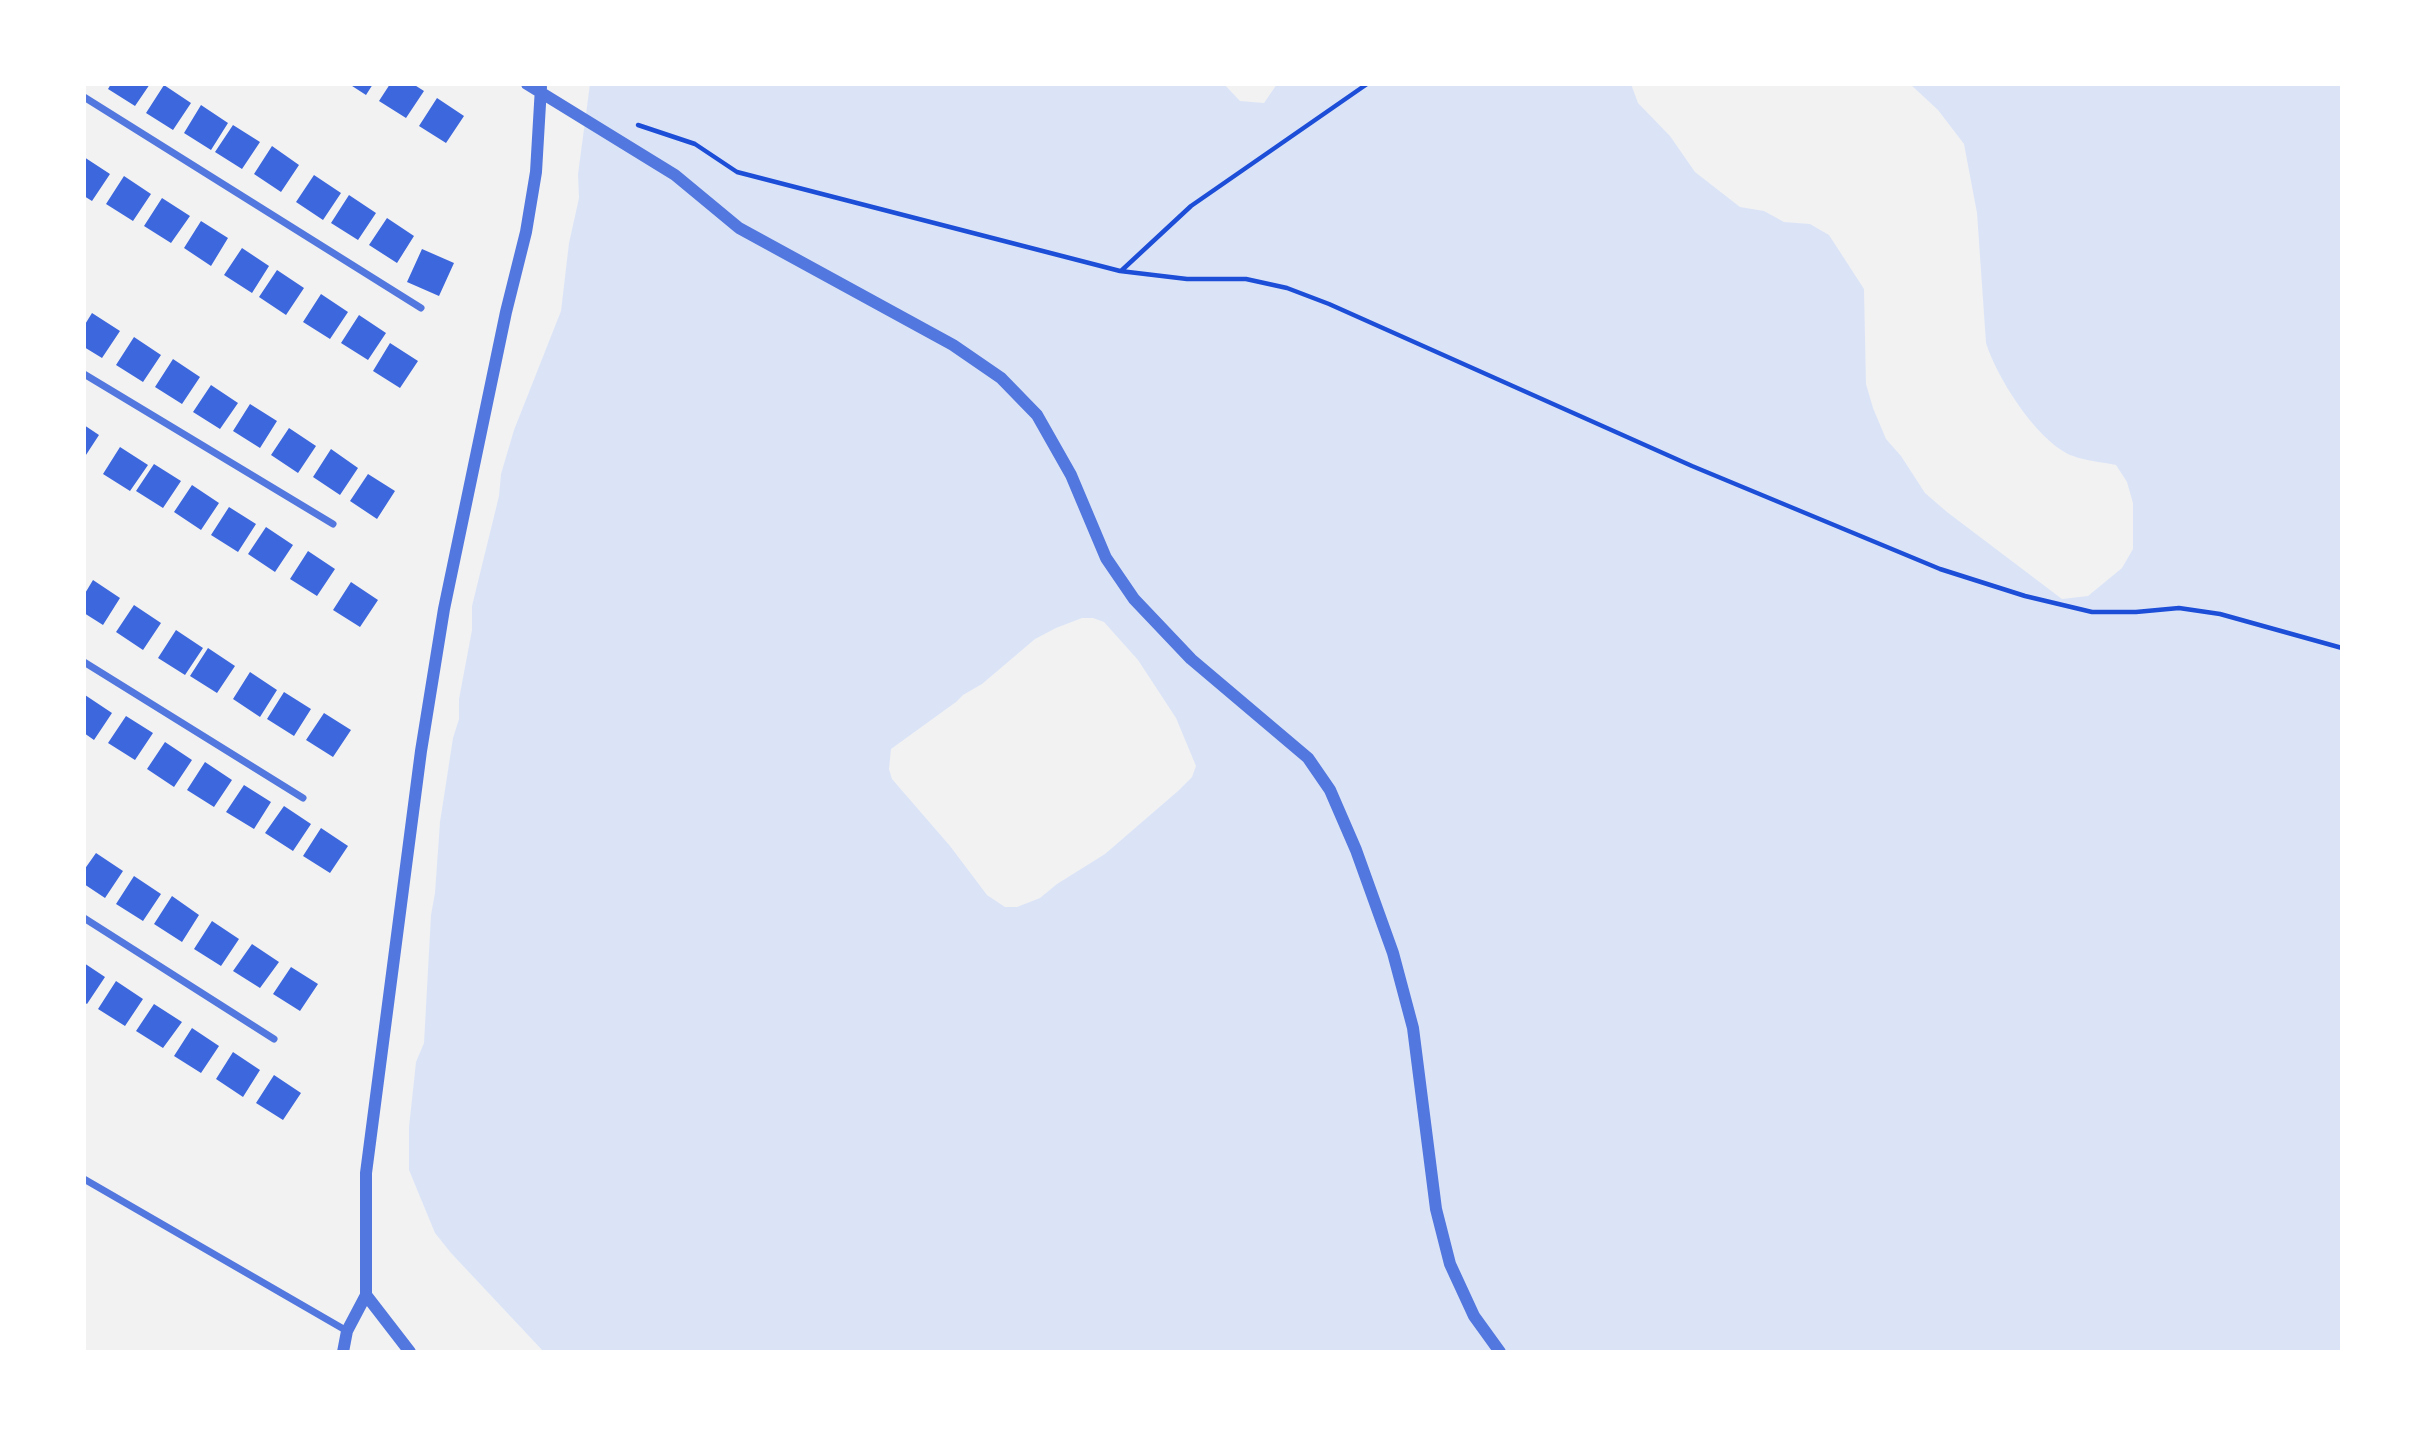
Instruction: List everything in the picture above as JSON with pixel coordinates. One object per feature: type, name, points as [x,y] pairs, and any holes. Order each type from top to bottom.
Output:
[{"type":"street","points":[[527,84],[541,88],[675,175],[739,228],[953,345],[1001,378],[1037,415],[1071,475],[1106,558],[1133,599],[1191,659],[1308,758],[1330,790],[1356,850],[1393,953],[1413,1028],[1436,1209],[1450,1264],[1475,1316],[1500,1352]]},
{"type":"street","points":[[343,1352],[347,1331],[366,1295],[366,1174],[421,751],[447,595],[503,326],[526,232],[536,172],[541,88]]},
{"type":"street","points":[[84,97],[421,308]]},
{"type":"street","points":[[84,374],[333,524]]},
{"type":"street","points":[[84,662],[303,798]]},
{"type":"street","points":[[84,918],[274,1039]]},
{"type":"street","points":[[84,1180],[347,1331]]},
{"type":"street","points":[[366,1295],[410,1352]]},
{"type":"path","points":[[1120,271],[1191,206],[1367,84]]},
{"type":"path","points":[[631,123],[695,144],[737,172],[1120,271],[1187,279],[1246,279],[1287,288],[1774,501],[1940,569],[2025,596],[2092,612],[2179,608],[2220,614],[2342,648]]},
{"type":"shaded area","points":[[590,84],[1224,84],[1240,101],[1264,103],[1277,84],[1631,84],[1638,103],[1670,136],[1695,172],[1740,207],[1764,211],[1784,222],[1810,224],[1829,235],[1864,289],[1866,384],[1886,439],[1901,456],[1925,493],[2062,599],[2088,596],[2122,568],[2133,549],[2133,503],[2127,482],[2116,465],[2073,456],[2046,438],[2021,408],[1999,374],[1986,343],[1977,213],[1964,144],[1938,110],[1910,84],[2342,84],[2342,1352],[543,1351],[435,1233],[409,1170],[409,1127],[416,1062],[424,1043],[431,915],[440,822],[453,738],[459,719],[459,699],[472,630],[472,606],[499,496],[501,474],[514,430],[561,311],[569,243],[579,198],[578,174]],"holes":[[[1082,618],[1104,622],[1138,660],[1176,718],[1196,766],[1192,777],[1178,791],[1105,854],[1040,898],[1017,907],[1005,907],[987,895],[950,846],[892,779],[889,769],[891,749],[982,684],[1035,639]]]},
{"type":"building","points":[[111,84],[150,84],[135,106],[108,89]]},
{"type":"building","points":[[349,84],[373,84],[366,95]]},
{"type":"building","points":[[390,84],[413,84],[424,91],[406,118],[379,101]]},
{"type":"building","points":[[164,85],[191,103],[173,130],[146,113]]},
{"type":"building","points":[[437,98],[464,116],[446,143],[419,126]]},
{"type":"building","points":[[201,105],[228,123],[211,150],[184,133]]},
{"type":"building","points":[[233,125],[260,142],[242,169],[215,152]]},
{"type":"building","points":[[272,146],[299,165],[281,192],[254,174]]},
{"type":"building","points":[[84,157],[110,174],[92,201],[84,196]]},
{"type":"building","points":[[314,175],[341,193],[323,220],[296,202]]},
{"type":"building","points":[[124,176],[151,194],[133,221],[106,204]]},
{"type":"building","points":[[349,195],[376,213],[358,240],[331,223]]},
{"type":"building","points":[[162,198],[190,216],[171,243],[144,226]]},
{"type":"building","points":[[387,218],[414,236],[397,263],[369,245]]},
{"type":"building","points":[[201,221],[228,238],[211,266],[184,248]]},
{"type":"building","points":[[242,248],[269,266],[252,293],[224,275]]},
{"type":"building","points":[[422,249],[454,263],[439,296],[407,282]]},
{"type":"building","points":[[277,270],[304,288],[286,315],[259,297]]},
{"type":"building","points":[[321,294],[348,312],[330,339],[303,322]]},
{"type":"building","points":[[92,313],[120,331],[102,358],[84,347],[84,326]]},
{"type":"building","points":[[359,315],[386,333],[368,360],[341,343]]},
{"type":"building","points":[[134,337],[161,355],[143,382],[116,365]]},
{"type":"building","points":[[390,343],[418,361],[400,388],[373,371]]},
{"type":"building","points":[[173,359],[200,377],[182,404],[155,387]]},
{"type":"building","points":[[211,385],[238,403],[220,429],[193,412]]},
{"type":"building","points":[[250,404],[277,421],[260,448],[233,431]]},
{"type":"building","points":[[84,425],[99,435],[84,458]]},
{"type":"building","points":[[289,428],[316,446],[298,473],[271,455]]},
{"type":"building","points":[[120,447],[148,465],[130,491],[103,474]]},
{"type":"building","points":[[331,449],[358,468],[340,495],[313,477]]},
{"type":"building","points":[[154,464],[181,481],[163,508],[136,491]]},
{"type":"building","points":[[368,474],[395,491],[377,519],[350,501]]},
{"type":"building","points":[[192,485],[219,503],[201,530],[174,512]]},
{"type":"building","points":[[229,507],[256,524],[238,552],[211,535]]},
{"type":"building","points":[[266,527],[293,545],[275,572],[248,554]]},
{"type":"building","points":[[308,551],[335,569],[317,596],[290,579]]},
{"type":"building","points":[[93,580],[120,598],[103,625],[84,613],[84,595]]},
{"type":"building","points":[[351,582],[378,600],[360,627],[333,610]]},
{"type":"building","points":[[134,605],[161,623],[143,650],[116,632]]},
{"type":"building","points":[[176,630],[203,648],[185,675],[158,658]]},
{"type":"building","points":[[208,648],[235,666],[217,693],[190,676]]},
{"type":"building","points":[[250,672],[277,690],[260,717],[233,699]]},
{"type":"building","points":[[284,692],[311,709],[294,736],[267,719]]},
{"type":"building","points":[[85,695],[112,713],[94,740],[84,733]]},
{"type":"building","points":[[324,713],[351,730],[333,757],[306,740]]},
{"type":"building","points":[[126,716],[153,733],[135,760],[108,743]]},
{"type":"building","points":[[165,742],[192,760],[174,787],[147,769]]},
{"type":"building","points":[[205,762],[232,780],[214,807],[187,790]]},
{"type":"building","points":[[244,785],[271,802],[254,829],[226,812]]},
{"type":"building","points":[[284,806],[311,824],[293,851],[265,833]]},
{"type":"building","points":[[321,828],[348,846],[330,873],[303,856]]},
{"type":"building","points":[[96,853],[123,871],[105,898],[84,884],[84,870]]},
{"type":"building","points":[[134,876],[161,894],[143,921],[116,904]]},
{"type":"building","points":[[172,896],[199,915],[182,942],[154,924]]},
{"type":"building","points":[[212,921],[239,939],[221,966],[194,949]]},
{"type":"building","points":[[252,944],[279,962],[260,988],[233,971]]},
{"type":"building","points":[[84,963],[105,977],[87,1004],[84,1002]]},
{"type":"building","points":[[291,967],[318,984],[300,1011],[273,994]]},
{"type":"building","points":[[116,981],[143,999],[125,1026],[98,1009]]},
{"type":"building","points":[[154,1004],[182,1022],[163,1048],[136,1031]]},
{"type":"building","points":[[192,1028],[219,1046],[201,1073],[174,1056]]},
{"type":"building","points":[[233,1052],[260,1070],[243,1097],[216,1079]]},
{"type":"building","points":[[274,1075],[301,1093],[283,1120],[256,1103]]}]
